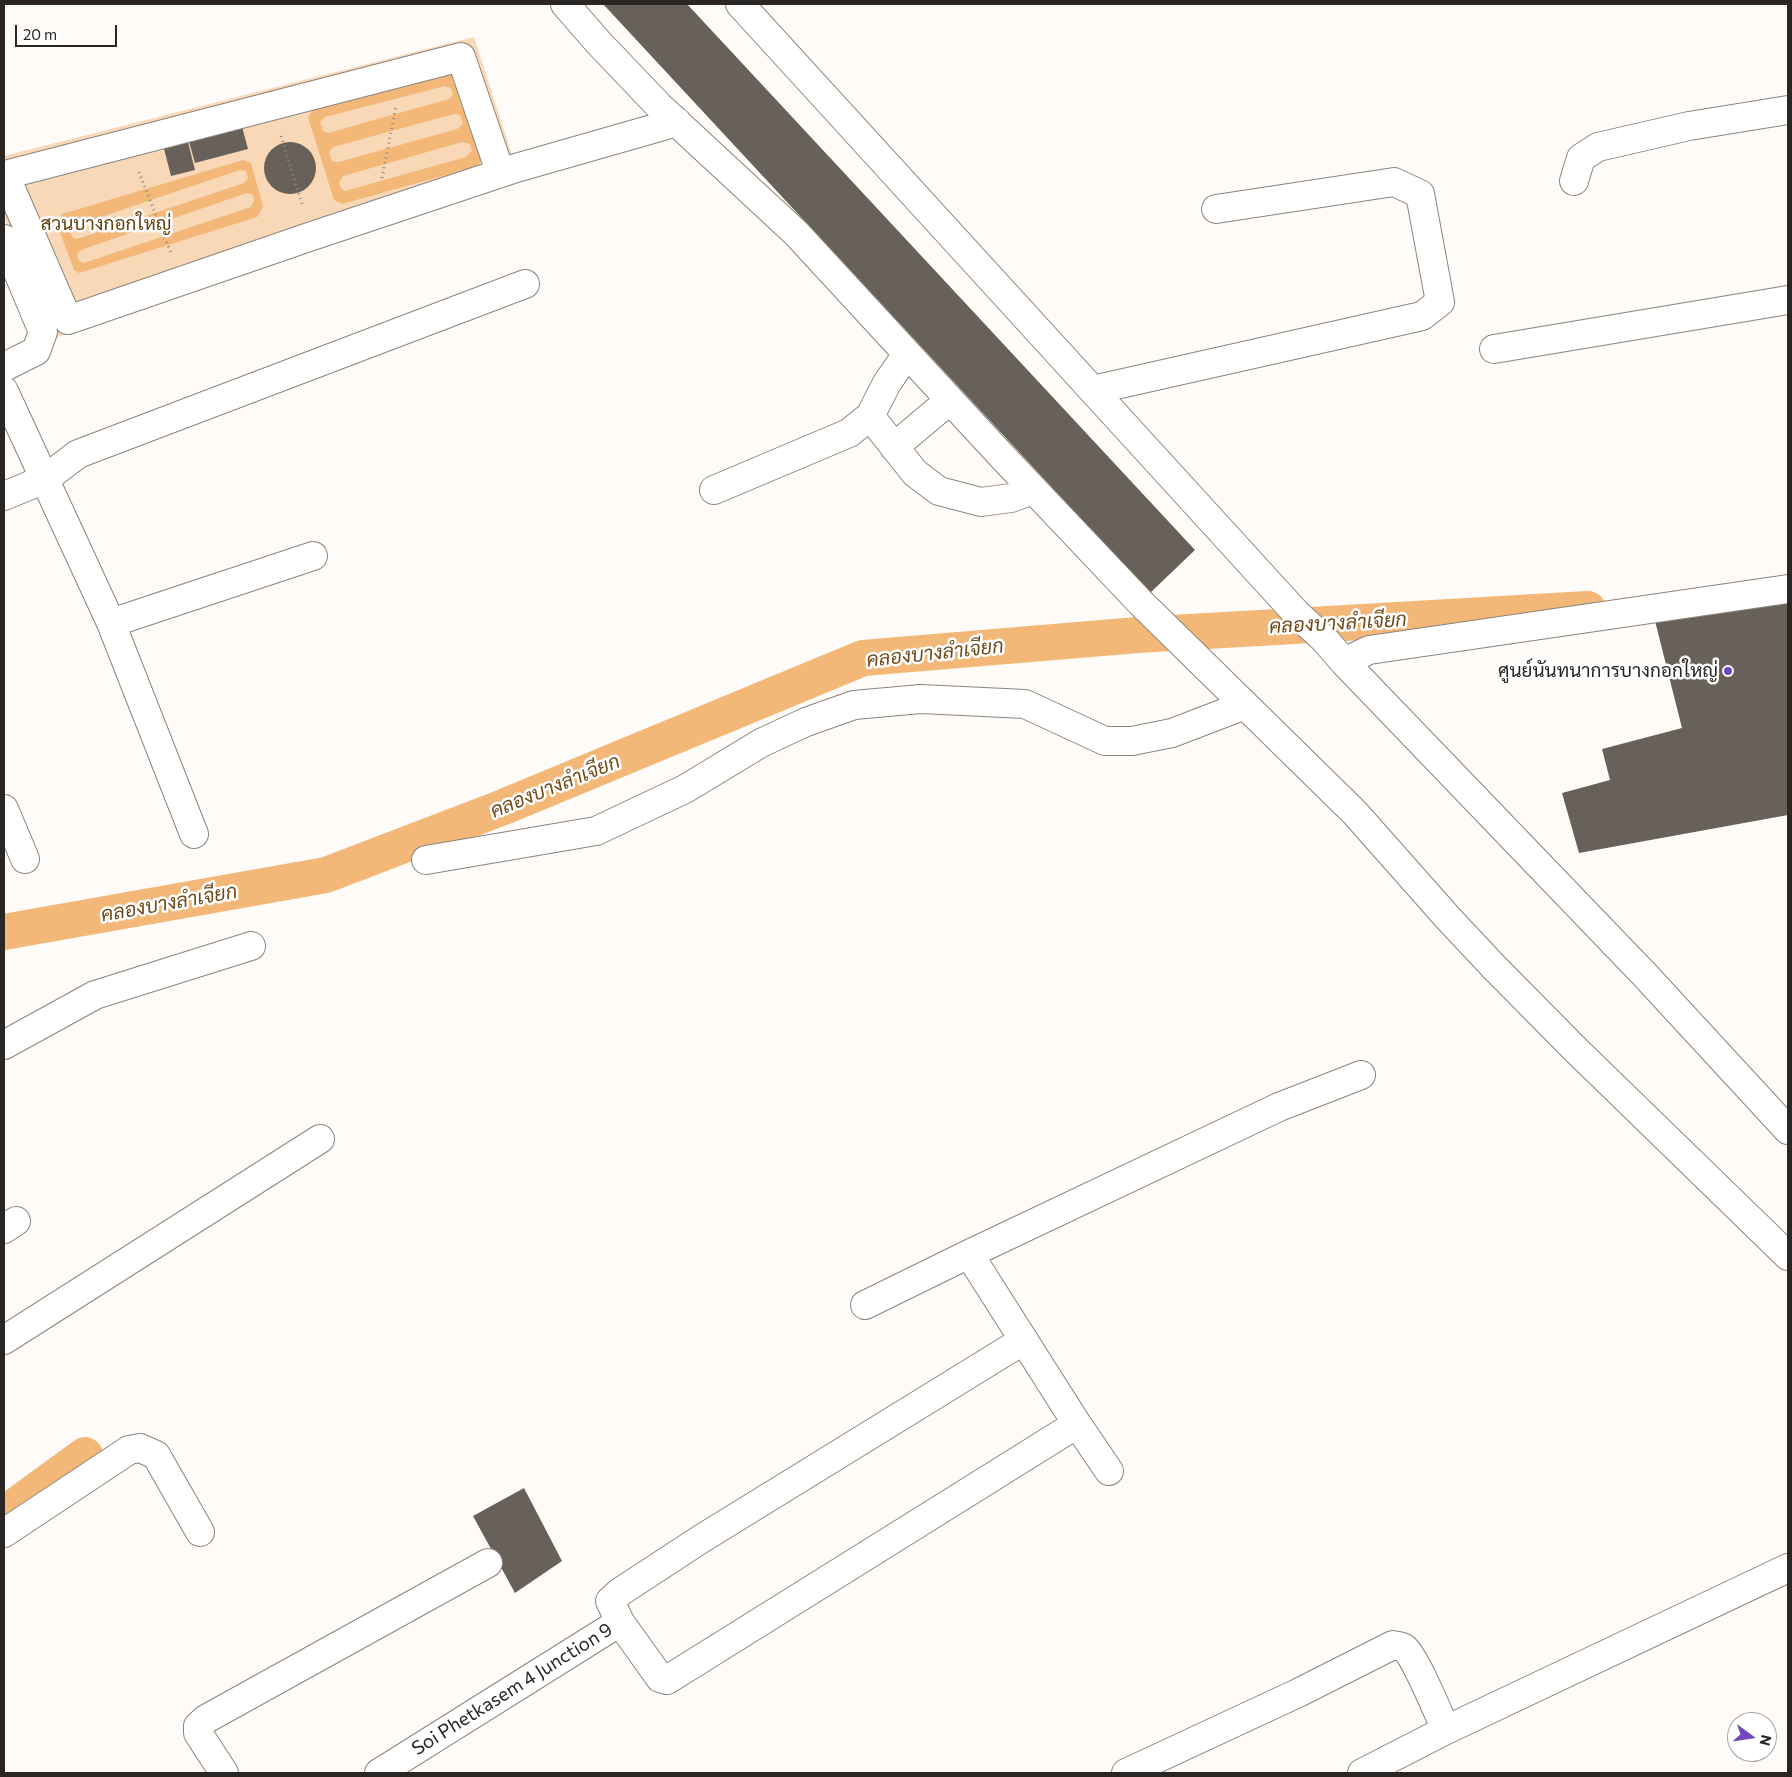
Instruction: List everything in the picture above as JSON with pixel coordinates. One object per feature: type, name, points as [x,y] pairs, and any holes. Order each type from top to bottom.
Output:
[{"type":"street","points":[[565,4],[605,50],[677,122],[796,233],[1033,490],[1141,603],[1355,813],[1493,966],[1575,1049],[1788,1256]]},
{"type":"street","points":[[740,4],[1297,614],[1325,640],[1644,974],[1788,1130]]},
{"type":"street","points":[[506,164],[461,57],[5,175],[68,320],[375,216],[506,164],[677,122]]},
{"type":"street","points":[[1574,181],[1581,158],[1598,146],[1689,126],[1788,110]]},
{"type":"street","points":[[1093,390],[1422,316],[1440,302],[1420,194],[1394,182],[1216,209]]},
{"type":"street","points":[[4,239],[44,332],[36,351],[4,367]]},
{"type":"street","points":[[4,496],[45,479],[78,454],[525,284]]},
{"type":"street","points":[[1494,349],[1788,300]]},
{"type":"street","points":[[714,490],[848,433],[870,416],[907,354]]},
{"type":"street","points":[[4,391],[111,623],[194,834]]},
{"type":"street","points":[[894,447],[950,400]]},
{"type":"street","points":[[870,416],[915,473],[939,491],[981,502],[1011,498],[1033,490]]},
{"type":"street","points":[[111,623],[313,556]]},
{"type":"street","points":[[1344,662],[1370,650],[1788,589]]},
{"type":"street","points":[[426,860],[596,831],[685,788],[761,743],[806,722],[854,705],[921,699],[1025,704],[1106,741],[1132,741],[1172,733],[1245,705]]},
{"type":"street","points":[[4,809],[25,859]]},
{"type":"street","points":[[4,1045],[95,994],[251,946]]},
{"type":"street","points":[[865,1305],[1280,1107],[1361,1075]]},
{"type":"street","points":[[4,1340],[320,1139]]},
{"type":"street","points":[[969,1254],[1109,1471]]},
{"type":"street","points":[[1024,1340],[702,1539],[620,1592],[610,1601],[620,1622],[660,1678],[667,1680],[1077,1424]]},
{"type":"street","points":[[4,1533],[129,1450],[140,1448],[156,1455],[200,1532]]},
{"type":"street","points":[[224,1773],[198,1733],[198,1726],[206,1719],[488,1563]]},
{"type":"street","points":[[1362,1773],[1446,1730],[1788,1568]]},
{"type":"street","name":"Soi Phetkasem 4 Junction 9","points":[[379,1773],[620,1622]]},
{"type":"street","points":[[1126,1773],[1298,1693],[1393,1645],[1404,1648],[1408,1653],[1426,1685],[1446,1730]]},
{"type":"path","points":[[375,216],[402,72]]},
{"type":"path","points":[[272,106],[312,236]]},
{"type":"path","points":[[128,143],[182,281]]},
{"type":"green space","name":"สวนบางกอกใหญ่","points":[[474,37],[520,180],[55,338],[4,218],[4,156]]},
{"type":"shaded area","points":[[448,74],[456,77],[483,156],[478,166],[342,204],[334,200],[308,117],[313,110]],"holes":[[[445,86],[451,88],[453,94],[449,99],[328,133],[323,131],[320,122],[325,117]],[[454,114],[460,115],[463,124],[457,129],[339,162],[332,161],[329,152],[333,147]],[[462,142],[470,144],[472,151],[466,157],[345,191],[341,188],[339,182],[343,176]]]},
{"type":"shaded area","points":[[243,160],[251,163],[263,206],[257,217],[79,273],[74,270],[57,224],[62,214]],"holes":[[[240,170],[246,171],[248,178],[244,183],[77,239],[72,237],[70,230],[74,226]],[[247,193],[253,195],[254,201],[251,207],[84,263],[79,261],[77,254],[81,250]]]},
{"type":"building","points":[[603,4],[687,4],[1195,550],[1150,593]]},
{"type":"building","points":[[241,123],[248,149],[195,163],[188,138]]},
{"type":"building","points":[[185,130],[195,170],[171,176],[161,137]]},
{"type":"building","points":[[285,142],[295,142],[304,146],[312,154],[316,168],[312,182],[304,190],[295,194],[285,194],[276,190],[268,182],[264,173],[264,163],[268,154],[276,146]]},
{"type":"building","name":"ศูนย์นันทนาการบางกอกใหญ่","points":[[1788,594],[1788,815],[1579,853],[1562,793],[1610,780],[1602,749],[1682,728],[1653,613]]},
{"type":"building","points":[[524,1488],[562,1561],[515,1593],[473,1516]]},
{"type":"waterway","name":"คลองบางลำเจียก","points":[[4,932],[326,875],[501,808],[863,658],[1138,635],[1588,609]]},
{"type":"waterway","points":[[4,1514],[85,1455]]},
{"type":"place","name":"ศูนย์นันทนาการบางกอกใหญ่","points":[[1728,671]]}]
